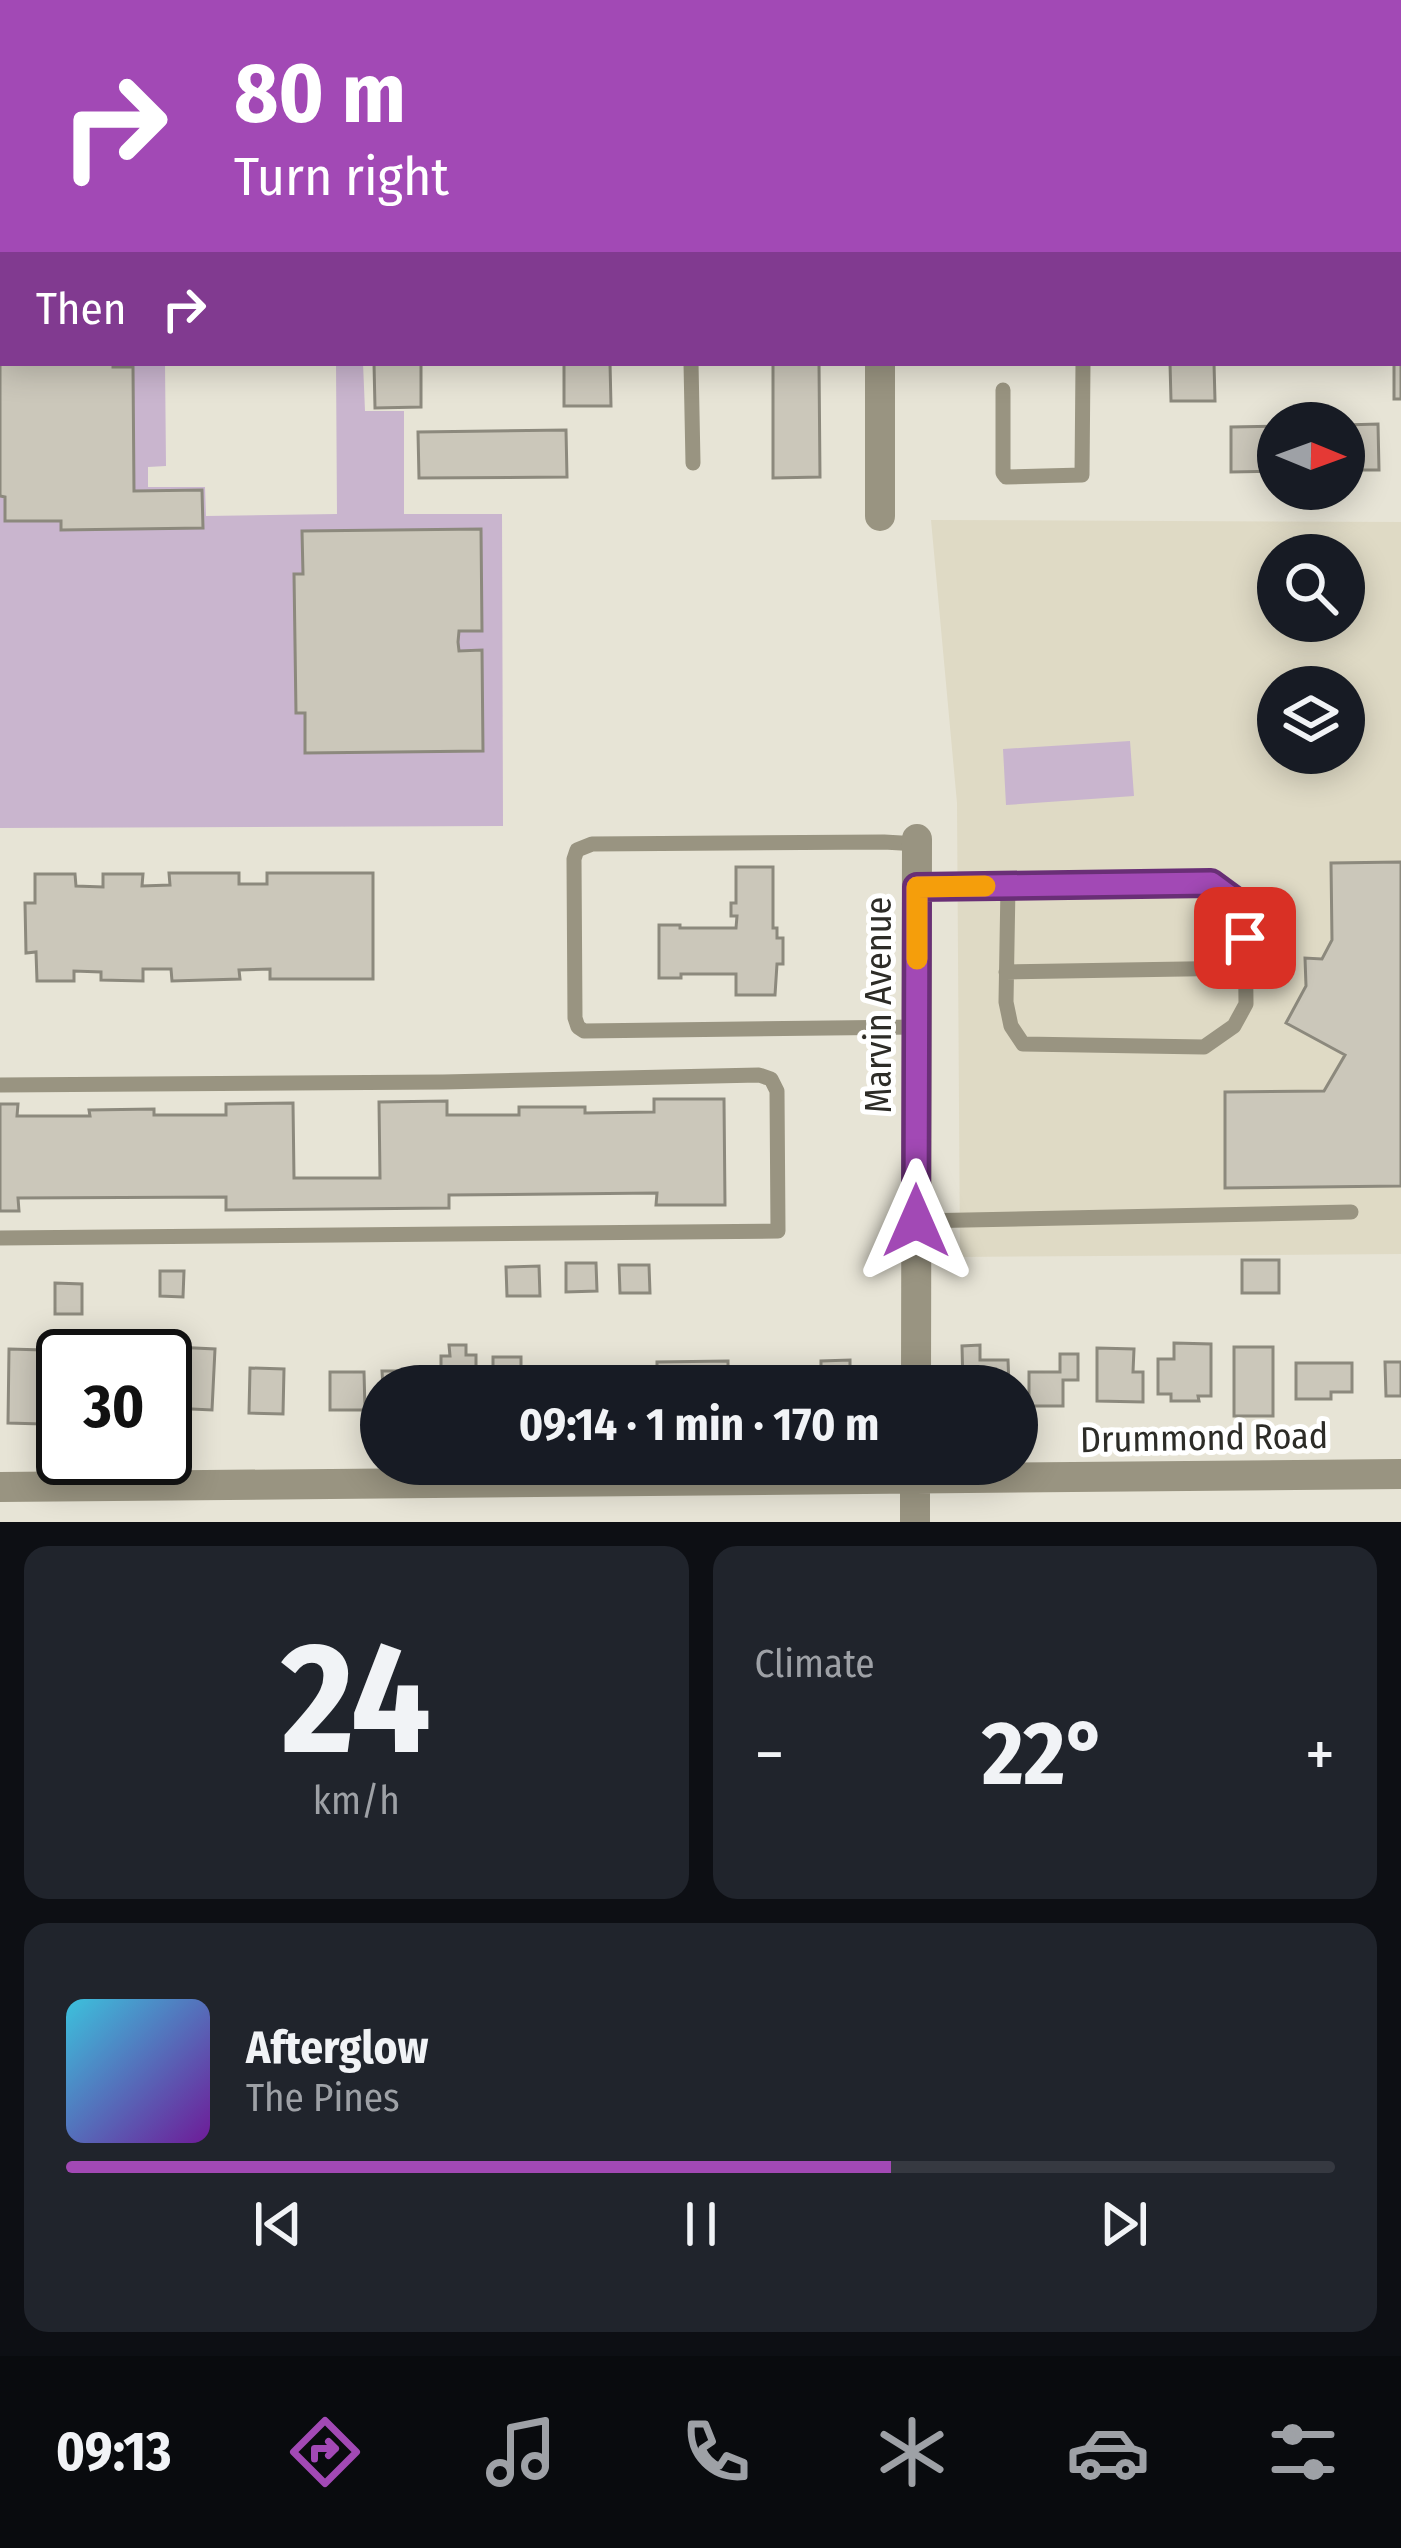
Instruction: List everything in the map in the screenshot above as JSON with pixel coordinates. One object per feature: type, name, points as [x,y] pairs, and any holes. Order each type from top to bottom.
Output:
[{"type":"street","points":[[880,366],[880,515]]},
{"type":"street","name":"Marvin Avenue","points":[[916,1365],[917,842]]},
{"type":"street","name":"Drummond Road","points":[[1038,1472],[1401,1474]]},
{"type":"street","name":"Drummond Road","points":[[0,1487],[360,1481]]},
{"type":"street","points":[[915,1485],[915,1522]]},
{"type":"lane","points":[[692,366],[693,464]]},
{"type":"lane","points":[[1003,390],[1006,477],[1082,476],[1083,366]]},
{"type":"lane","points":[[917,842],[592,844],[577,850],[574,859],[574,1018],[584,1030],[917,1027]]},
{"type":"lane","points":[[917,887],[1211,883],[1245,908],[1246,1004],[1234,1026],[1204,1046],[1023,1044],[1010,1026],[1006,1002],[1008,886]]},
{"type":"lane","points":[[1006,972],[1246,968]]},
{"type":"lane","points":[[0,1084],[759,1076],[771,1079],[777,1091],[778,1231],[0,1238]]},
{"type":"lane","points":[[916,1221],[1351,1212]]},
{"type":"shaded area","points":[[113,366],[165,366],[166,466],[148,467],[148,487],[205,487],[206,516],[337,514],[336,366],[363,366],[365,411],[404,411],[404,514],[502,514],[503,826],[0,828],[0,496],[5,497],[5,521],[61,521],[61,530],[203,528],[202,490],[134,491],[133,368]],"holes":[[[303,531],[481,631],[459,631],[459,651],[481,650],[297,713],[294,575],[303,573]]]},
{"type":"shaded area","points":[[931,520],[1401,522],[1401,1254],[960,1257],[957,803]]},
{"type":"shaded area","points":[[1130,741],[1134,796],[1006,805],[1003,749]]},
{"type":"building","points":[[0,366],[133,367],[134,491],[202,490],[203,528],[61,530],[61,521],[5,521],[5,497],[0,496]]},
{"type":"building","points":[[374,366],[421,366],[421,407],[375,408]]},
{"type":"building","points":[[564,366],[610,366],[611,406],[564,406]]},
{"type":"building","points":[[773,366],[819,366],[820,477],[773,478]]},
{"type":"building","points":[[1170,366],[1214,366],[1215,401],[1171,401]]},
{"type":"building","points":[[1394,366],[1401,366],[1401,399],[1394,399]]},
{"type":"building","points":[[1365,424],[1378,424],[1379,470],[1365,470]]},
{"type":"building","points":[[1257,426],[1257,471],[1231,472],[1231,427]]},
{"type":"building","points":[[566,430],[567,477],[419,478],[418,432]]},
{"type":"building","points":[[481,529],[482,631],[459,631],[458,642],[459,651],[482,650],[483,751],[305,753],[305,713],[296,713],[294,574],[303,574],[302,531]]},
{"type":"building","points":[[1401,862],[1401,1186],[1225,1188],[1225,1092],[1324,1091],[1345,1055],[1286,1023],[1306,986],[1305,958],[1322,959],[1332,940],[1331,863]]},
{"type":"building","points":[[736,867],[773,867],[773,928],[777,928],[777,938],[783,938],[783,964],[777,964],[775,995],[736,995],[736,974],[659,978],[659,925],[736,928],[731,903],[736,903]]},
{"type":"building","points":[[169,873],[239,873],[239,884],[267,884],[267,873],[373,873],[373,979],[270,979],[270,969],[239,970],[240,979],[172,981],[171,969],[143,969],[143,981],[101,980],[101,972],[74,971],[74,981],[37,981],[36,952],[26,953],[25,903],[35,903],[35,874],[75,874],[76,886],[103,887],[103,874],[143,874],[142,886],[170,885]]},
{"type":"building","points":[[654,1099],[724,1099],[725,1205],[656,1205],[657,1193],[449,1195],[449,1208],[226,1210],[226,1197],[18,1198],[19,1211],[0,1211],[0,1104],[18,1104],[17,1116],[90,1116],[89,1110],[154,1109],[154,1115],[226,1115],[226,1104],[293,1103],[294,1178],[380,1178],[379,1102],[447,1101],[447,1115],[519,1115],[519,1107],[654,1112]]},
{"type":"building","points":[[1242,1260],[1279,1260],[1279,1293],[1242,1293]]},
{"type":"building","points":[[566,1263],[596,1263],[597,1291],[566,1292]]},
{"type":"building","points":[[619,1265],[649,1265],[650,1293],[620,1293]]},
{"type":"building","points":[[539,1266],[540,1296],[507,1296],[506,1267]]},
{"type":"building","points":[[160,1271],[184,1271],[183,1297],[160,1296]]},
{"type":"building","points":[[55,1283],[82,1284],[82,1314],[55,1314]]},
{"type":"building","points":[[1174,1343],[1211,1344],[1211,1396],[1171,1401],[1171,1394],[1158,1394],[1158,1359],[1174,1359]]},
{"type":"building","points":[[449,1345],[466,1345],[466,1355],[476,1355],[476,1365],[441,1365],[441,1356],[450,1356]]},
{"type":"building","points":[[980,1345],[980,1360],[1008,1360],[1008,1365],[962,1365],[962,1346]]},
{"type":"building","points":[[1234,1347],[1273,1347],[1273,1416],[1234,1416]]},
{"type":"building","points":[[192,1348],[215,1349],[212,1410],[192,1409]]},
{"type":"building","points":[[1097,1348],[1134,1349],[1133,1372],[1143,1372],[1143,1402],[1097,1401]]},
{"type":"building","points":[[9,1349],[36,1350],[36,1424],[8,1423]]},
{"type":"building","points":[[1060,1354],[1078,1354],[1078,1380],[1063,1380],[1063,1406],[1038,1406],[1038,1372],[1060,1372]]},
{"type":"building","points":[[493,1357],[521,1357],[521,1365],[493,1365]]},
{"type":"building","points":[[850,1360],[850,1365],[821,1365],[821,1361]]},
{"type":"building","points":[[728,1361],[728,1365],[657,1365]]},
{"type":"building","points":[[1385,1362],[1401,1362],[1401,1396],[1386,1396]]},
{"type":"building","points":[[1296,1363],[1352,1363],[1352,1392],[1331,1392],[1331,1399],[1296,1399]]},
{"type":"building","points":[[250,1368],[284,1369],[283,1414],[249,1413]]},
{"type":"building","points":[[330,1372],[360,1372],[360,1410],[330,1410]]},
{"type":"slow traffic","points":[[917,959],[917,887],[985,886]]},
{"type":"route","points":[[916,1221],[917,887],[1211,883],[1245,908],[1245,938]]}]
